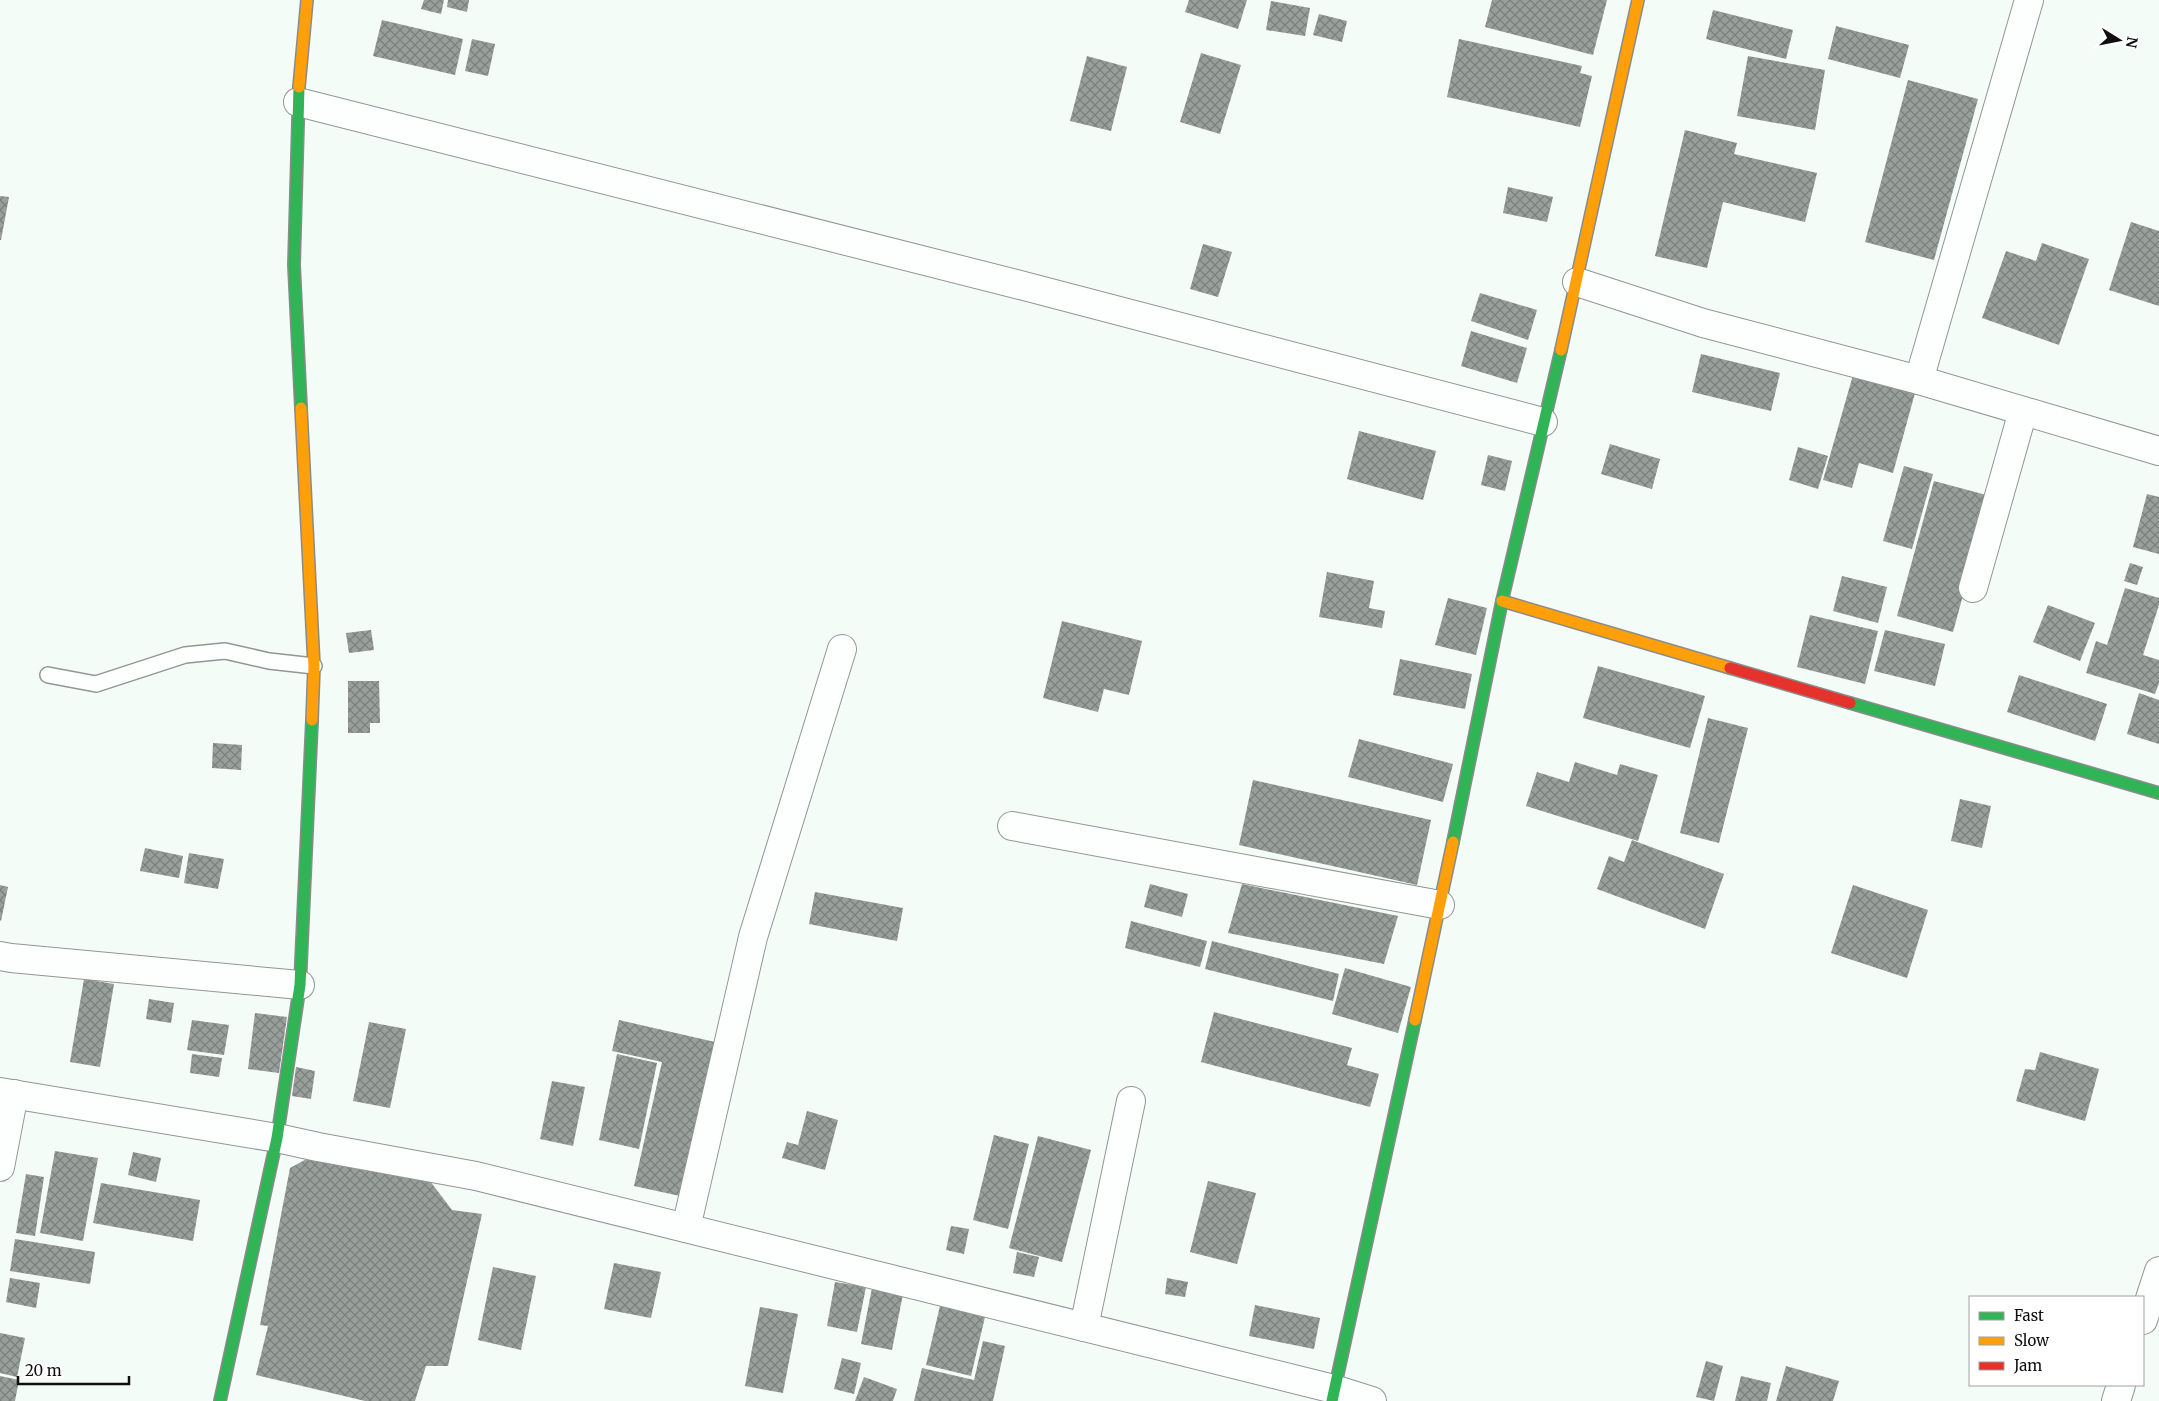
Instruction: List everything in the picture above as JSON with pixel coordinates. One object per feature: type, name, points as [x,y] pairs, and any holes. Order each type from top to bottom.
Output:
[{"type":"street","points":[[220,1401],[277,1138],[300,985],[314,666],[294,265],[298,102],[307,0]]},
{"type":"street","points":[[1333,1395],[1440,905],[1502,601],[1577,282],[1638,0]]},
{"type":"street","points":[[1919,380],[2029,0]]},
{"type":"street","points":[[298,102],[1024,286],[1543,422]]},
{"type":"street","points":[[1577,282],[1703,323],[1919,380],[2159,451]]},
{"type":"street","points":[[1972,588],[2022,411]]},
{"type":"street","points":[[1502,601],[2159,793]]},
{"type":"street","points":[[686,1228],[753,937],[842,649]]},
{"type":"street","points":[[1012,826],[1440,905]]},
{"type":"street","points":[[0,956],[300,985]]},
{"type":"street","points":[[0,1167],[7,1093],[277,1138],[476,1176],[1084,1327],[1333,1395],[1372,1401]]},
{"type":"street","points":[[1084,1327],[1131,1101]]},
{"type":"street","points":[[2144,1317],[2159,1271]]},
{"type":"street","points":[[2116,1401],[2121,1386]]},
{"type":"lane","points":[[48,675],[96,684],[185,655],[225,651],[269,661],[314,666]]},
{"type":"building","points":[[424,0],[444,0],[441,14],[421,9]]},
{"type":"building","points":[[448,0],[469,0],[467,12],[447,7]]},
{"type":"building","points":[[1189,0],[1247,0],[1238,29],[1185,12]]},
{"type":"building","points":[[1492,0],[1607,0],[1593,55],[1485,27]]},
{"type":"building","points":[[1271,1],[1310,8],[1305,36],[1266,30]]},
{"type":"building","points":[[1713,10],[1793,30],[1786,59],[1706,39]]},
{"type":"building","points":[[1319,14],[1347,21],[1342,42],[1313,35]]},
{"type":"building","points":[[382,20],[463,39],[455,75],[373,56]]},
{"type":"building","points":[[1836,26],[1909,45],[1900,78],[1828,59]]},
{"type":"building","points":[[472,39],[495,44],[488,76],[465,71]]},
{"type":"building","points":[[1459,39],[1582,66],[1580,73],[1592,76],[1580,127],[1447,97]]},
{"type":"building","points":[[1201,53],[1241,65],[1220,134],[1180,122]]},
{"type":"building","points":[[1087,56],[1127,67],[1111,131],[1070,121]]},
{"type":"building","points":[[1748,56],[1825,70],[1815,130],[1737,116]]},
{"type":"building","points":[[1908,80],[1978,99],[1934,260],[1865,242]]},
{"type":"building","points":[[1685,130],[1737,143],[1734,154],[1817,173],[1805,222],[1723,202],[1707,268],[1655,256]]},
{"type":"building","points":[[1508,187],[1553,197],[1547,222],[1503,213]]},
{"type":"building","points":[[0,196],[9,197],[1,240],[0,240]]},
{"type":"building","points":[[2131,222],[2159,231],[2159,306],[2109,290]]},
{"type":"building","points":[[2042,243],[2089,259],[2059,345],[1982,318],[2006,251],[2036,261]]},
{"type":"building","points":[[1203,244],[1232,252],[1218,297],[1190,289]]},
{"type":"building","points":[[1480,293],[1537,310],[1528,340],[1471,321]]},
{"type":"building","points":[[1471,331],[1527,348],[1517,383],[1461,366]]},
{"type":"building","points":[[1701,354],[1780,373],[1771,411],[1692,392]]},
{"type":"building","points":[[1853,375],[1915,393],[1893,473],[1859,463],[1852,488],[1823,480]]},
{"type":"building","points":[[1359,431],[1436,451],[1423,500],[1347,479]]},
{"type":"building","points":[[1610,444],[1660,459],[1652,489],[1601,474]]},
{"type":"building","points":[[1798,447],[1828,456],[1818,489],[1789,480]]},
{"type":"building","points":[[1488,455],[1512,461],[1505,491],[1481,485]]},
{"type":"building","points":[[1904,466],[1933,474],[1912,549],[1883,541]]},
{"type":"building","points":[[1934,481],[1990,496],[1953,632],[1897,616]]},
{"type":"building","points":[[2147,494],[2159,497],[2159,554],[2133,547]]},
{"type":"building","points":[[2130,563],[2143,567],[2137,585],[2124,581]]},
{"type":"building","points":[[1327,572],[1374,581],[1369,608],[1385,611],[1382,628],[1319,617]]},
{"type":"building","points":[[1842,576],[1887,587],[1878,623],[1833,611]]},
{"type":"building","points":[[2125,588],[2159,598],[2159,605],[2143,655],[2159,660],[2159,683],[2155,694],[2086,673],[2096,641],[2107,645]]},
{"type":"building","points":[[1448,598],[1487,608],[1476,655],[1435,645]]},
{"type":"building","points":[[2048,605],[2095,623],[2080,661],[2033,642]]},
{"type":"building","points":[[1810,615],[1878,631],[1865,684],[1797,667]]},
{"type":"building","points":[[1062,621],[1142,641],[1129,695],[1104,689],[1098,712],[1043,698]]},
{"type":"building","points":[[371,630],[374,650],[349,653],[346,633]]},
{"type":"building","points":[[1885,630],[1945,644],[1935,686],[1874,671]]},
{"type":"building","points":[[1400,659],[1472,674],[1465,709],[1393,695]]},
{"type":"building","points":[[1598,666],[1705,696],[1690,748],[1583,718]]},
{"type":"building","points":[[2019,675],[2107,704],[2095,741],[2007,712]]},
{"type":"building","points":[[348,681],[379,681],[380,723],[370,723],[370,733],[348,733]]},
{"type":"building","points":[[2139,693],[2159,700],[2159,744],[2127,734]]},
{"type":"building","points":[[1708,718],[1748,728],[1719,843],[1680,833]]},
{"type":"building","points":[[1359,739],[1453,764],[1443,802],[1348,777]]},
{"type":"building","points":[[213,743],[242,745],[241,770],[212,768]]},
{"type":"building","points":[[1575,762],[1617,775],[1620,764],[1658,775],[1638,841],[1526,806],[1537,772],[1569,782]]},
{"type":"building","points":[[1253,780],[1431,820],[1417,885],[1239,845]]},
{"type":"building","points":[[1960,799],[1991,806],[1982,848],[1951,841]]},
{"type":"building","points":[[1632,840],[1724,874],[1705,929],[1597,889],[1609,856],[1624,862]]},
{"type":"building","points":[[145,848],[183,856],[179,878],[140,871]]},
{"type":"building","points":[[189,853],[224,859],[218,889],[184,883]]},
{"type":"building","points":[[1150,884],[1188,894],[1182,917],[1144,907]]},
{"type":"building","points":[[1242,884],[1398,916],[1384,964],[1228,933]]},
{"type":"building","points":[[0,885],[8,887],[1,921],[0,920]]},
{"type":"building","points":[[1853,885],[1928,910],[1907,978],[1831,953]]},
{"type":"building","points":[[815,892],[903,908],[897,941],[809,924]]},
{"type":"building","points":[[1131,921],[1207,941],[1200,967],[1125,948]]},
{"type":"building","points":[[1212,941],[1339,974],[1333,1001],[1205,969]]},
{"type":"building","points":[[1345,968],[1411,987],[1398,1033],[1332,1014]]},
{"type":"building","points":[[84,979],[114,984],[100,1067],[70,1062]]},
{"type":"building","points":[[149,999],[174,1003],[171,1023],[146,1019]]},
{"type":"building","points":[[1214,1012],[1352,1048],[1347,1065],[1379,1074],[1370,1107],[1201,1062]]},
{"type":"building","points":[[255,1013],[287,1017],[279,1073],[248,1069]]},
{"type":"building","points":[[192,1020],[229,1025],[224,1055],[187,1050]]},
{"type":"building","points":[[619,1020],[715,1042],[680,1196],[634,1186],[662,1062],[612,1051]]},
{"type":"building","points":[[369,1022],[406,1029],[390,1108],[353,1101]]},
{"type":"building","points":[[2040,1052],[2099,1069],[2085,1121],[2016,1101],[2025,1069],[2035,1070]]},
{"type":"building","points":[[192,1054],[222,1058],[219,1077],[190,1073]]},
{"type":"building","points":[[617,1054],[657,1063],[639,1149],[599,1140]]},
{"type":"building","points":[[296,1067],[315,1071],[311,1099],[292,1096]]},
{"type":"building","points":[[552,1081],[585,1087],[573,1146],[540,1139]]},
{"type":"building","points":[[807,1111],[838,1120],[825,1170],[782,1158],[787,1142],[798,1145]]},
{"type":"building","points":[[994,1135],[1029,1144],[1008,1229],[973,1220]]},
{"type":"building","points":[[1038,1136],[1091,1150],[1062,1262],[1009,1248]]},
{"type":"building","points":[[55,1151],[98,1158],[83,1241],[40,1233]]},
{"type":"building","points":[[133,1152],[161,1158],[156,1182],[128,1175]]},
{"type":"building","points":[[312,1156],[430,1181],[452,1210],[482,1214],[448,1366],[426,1366],[415,1401],[365,1401],[256,1375],[268,1326],[260,1325],[290,1168]]},
{"type":"building","points":[[26,1174],[44,1177],[35,1236],[16,1233]]},
{"type":"building","points":[[1208,1181],[1256,1193],[1237,1264],[1190,1252]]},
{"type":"building","points":[[101,1183],[200,1200],[193,1241],[93,1223]]},
{"type":"building","points":[[951,1226],[969,1229],[964,1254],[946,1250]]},
{"type":"building","points":[[15,1239],[95,1252],[90,1284],[10,1271]]},
{"type":"building","points":[[1017,1252],[1039,1257],[1034,1277],[1013,1273]]},
{"type":"building","points":[[614,1263],[661,1272],[651,1318],[604,1309]]},
{"type":"building","points":[[493,1267],[536,1276],[521,1350],[478,1340]]},
{"type":"building","points":[[10,1278],[40,1283],[36,1308],[6,1302]]},
{"type":"building","points":[[1167,1278],[1188,1282],[1185,1297],[1165,1294]]},
{"type":"building","points":[[835,1282],[866,1287],[857,1332],[827,1326]]},
{"type":"building","points":[[872,1288],[903,1294],[892,1350],[861,1344]]},
{"type":"building","points":[[1255,1305],[1320,1318],[1314,1349],[1249,1336]]},
{"type":"building","points":[[940,1306],[985,1317],[971,1376],[926,1365]]},
{"type":"building","points":[[760,1307],[798,1314],[783,1393],[745,1386]]},
{"type":"building","points":[[0,1333],[25,1338],[17,1377],[0,1373]]},
{"type":"building","points":[[983,1341],[1005,1346],[993,1401],[914,1401],[922,1368],[974,1380]]},
{"type":"building","points":[[842,1358],[861,1363],[854,1394],[834,1389]]},
{"type":"building","points":[[1706,1361],[1723,1366],[1714,1401],[1696,1397]]},
{"type":"building","points":[[1786,1366],[1839,1381],[1833,1401],[1776,1401]]},
{"type":"building","points":[[0,1376],[19,1380],[15,1401],[0,1401]]},
{"type":"building","points":[[1741,1376],[1771,1383],[1767,1401],[1735,1401]]},
{"type":"building","points":[[864,1377],[897,1389],[893,1401],[855,1401]]},
{"type":"traffic: fast","points":[[299,87],[294,265],[301,408]]},
{"type":"traffic: fast","points":[[1453,842],[1502,601],[1561,350]]},
{"type":"traffic: fast","points":[[1850,703],[2159,793]]},
{"type":"traffic: fast","points":[[220,1401],[277,1138],[300,985],[312,720]]},
{"type":"traffic: fast","points":[[1332,1401],[1415,1020]]},
{"type":"traffic: slow","points":[[299,87],[307,0]]},
{"type":"traffic: slow","points":[[1561,350],[1638,0]]},
{"type":"traffic: slow","points":[[301,408],[314,666],[312,720]]},
{"type":"traffic: slow","points":[[1502,601],[1730,668]]},
{"type":"traffic: slow","points":[[1415,1020],[1453,842]]},
{"type":"traffic: jam","points":[[1730,668],[1850,703]]}]
